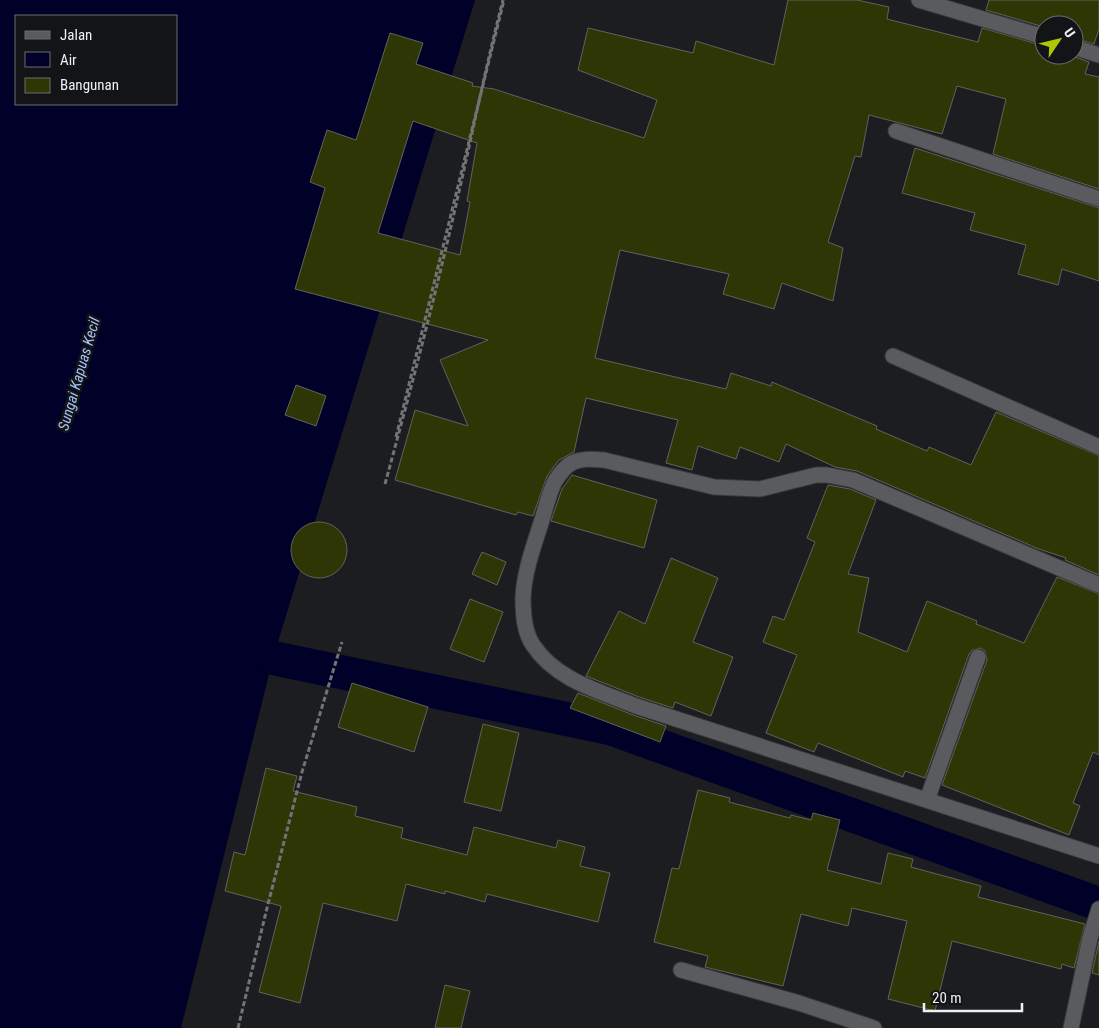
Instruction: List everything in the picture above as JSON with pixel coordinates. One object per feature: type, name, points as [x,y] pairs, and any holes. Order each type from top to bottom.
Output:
[{"type":"street","points":[[919,0],[1034,34]]},
{"type":"street","points":[[1084,50],[1099,55]]},
{"type":"street","points":[[896,131],[1099,199]]},
{"type":"street","points":[[893,356],[1099,448]]},
{"type":"street","points":[[1099,585],[853,480],[816,475],[760,489],[732,489],[714,487],[604,460],[586,459],[570,464],[559,474],[551,490],[525,580],[523,597],[524,616],[532,643],[539,653],[566,676],[586,686],[636,706],[1099,856]]},
{"type":"street","points":[[927,800],[978,657]]},
{"type":"street","points":[[1071,1028],[1090,938],[1099,909]]},
{"type":"street","points":[[681,970],[799,1003],[874,1028]]},
{"type":"path","points":[[396,437],[504,0]]},
{"type":"path","points":[[385,484],[420,353],[460,187],[488,56],[504,0]]},
{"type":"path","points":[[238,1028],[300,781],[342,642]]},
{"type":"water","name":"Sungai Kapuas Kecil","points":[[0,0],[475,0],[273,658],[181,1028],[0,1028]]},
{"type":"building","points":[[788,0],[857,0],[889,7],[887,19],[978,42],[982,28],[1034,43],[1034,65],[1084,65],[1084,60],[1089,62],[1085,74],[1099,77],[1099,189],[993,154],[1006,99],[957,86],[942,134],[869,115],[861,157],[855,156],[828,242],[843,248],[833,301],[782,283],[774,309],[723,294],[729,274],[620,250],[595,358],[726,389],[731,373],[771,386],[772,382],[877,426],[876,429],[927,451],[929,447],[971,465],[996,412],[1099,456],[1099,575],[1065,560],[1066,558],[1039,549],[857,471],[835,467],[786,444],[779,462],[740,447],[736,459],[698,446],[692,470],[666,463],[678,420],[586,398],[574,452],[559,460],[547,476],[533,516],[518,512],[516,515],[395,480],[415,410],[468,426],[440,360],[488,340],[295,289],[325,188],[310,182],[327,130],[356,140],[390,33],[423,43],[416,64],[473,83],[472,86],[494,89],[644,138],[657,100],[578,70],[588,28],[693,53],[696,41],[774,65]],"holes":[[[413,121],[477,143],[467,201],[470,202],[460,255],[378,233]]]},
{"type":"building","points":[[989,0],[1099,0],[1099,29],[1094,44],[1084,41],[1084,15],[1034,15],[1034,24],[986,10]]},
{"type":"building","points":[[915,148],[1099,208],[1099,281],[1062,269],[1058,285],[1018,274],[1026,245],[970,230],[975,213],[902,193]]},
{"type":"building","points":[[296,385],[326,396],[316,426],[285,415]]},
{"type":"building","points":[[572,475],[657,500],[644,548],[551,521],[562,489]]},
{"type":"building","points":[[828,485],[850,489],[876,500],[848,574],[869,578],[858,632],[907,652],[927,601],[977,621],[976,624],[1024,643],[1057,577],[1099,594],[1099,755],[1093,752],[1073,803],[1080,806],[1069,835],[942,785],[987,660],[985,651],[981,648],[972,650],[969,654],[925,778],[905,771],[903,777],[818,743],[814,752],[766,733],[797,655],[763,642],[773,616],[784,620],[815,542],[807,538]]},
{"type":"building","points":[[313,522],[325,522],[335,526],[343,534],[347,550],[343,566],[335,574],[325,578],[313,578],[303,574],[295,566],[291,556],[291,544],[295,534],[303,526]]},
{"type":"building","points":[[482,552],[506,562],[497,585],[472,574]]},
{"type":"building","points":[[671,558],[718,578],[693,642],[733,657],[711,716],[675,702],[673,708],[586,676],[619,611],[645,624]]},
{"type":"building","points":[[470,599],[503,612],[484,662],[450,649]]},
{"type":"building","points":[[352,683],[428,707],[414,752],[338,727]]},
{"type":"building","points":[[578,693],[666,726],[660,742],[570,708]]},
{"type":"building","points":[[483,724],[519,733],[501,811],[464,802]]},
{"type":"building","points":[[266,768],[297,776],[293,791],[357,807],[355,816],[403,828],[401,838],[467,855],[474,827],[556,848],[558,840],[585,847],[580,866],[610,873],[598,922],[487,894],[485,902],[445,891],[445,894],[406,884],[397,921],[323,903],[300,1003],[259,992],[281,906],[225,891],[234,852],[245,855]]},
{"type":"building","points":[[698,790],[730,798],[729,802],[790,818],[791,815],[811,820],[813,813],[840,820],[827,870],[881,884],[888,853],[913,859],[911,867],[981,886],[978,897],[1085,924],[1074,968],[1062,964],[1061,969],[952,941],[935,1011],[888,999],[907,921],[852,908],[848,926],[801,914],[783,986],[705,967],[708,956],[654,942],[672,868],[679,869]]},
{"type":"building","points":[[1099,941],[1099,975],[1092,973]]},
{"type":"building","points":[[445,985],[470,991],[461,1028],[435,1028]]},
{"type":"waterway","points":[[273,658],[610,728],[1099,904]]}]
